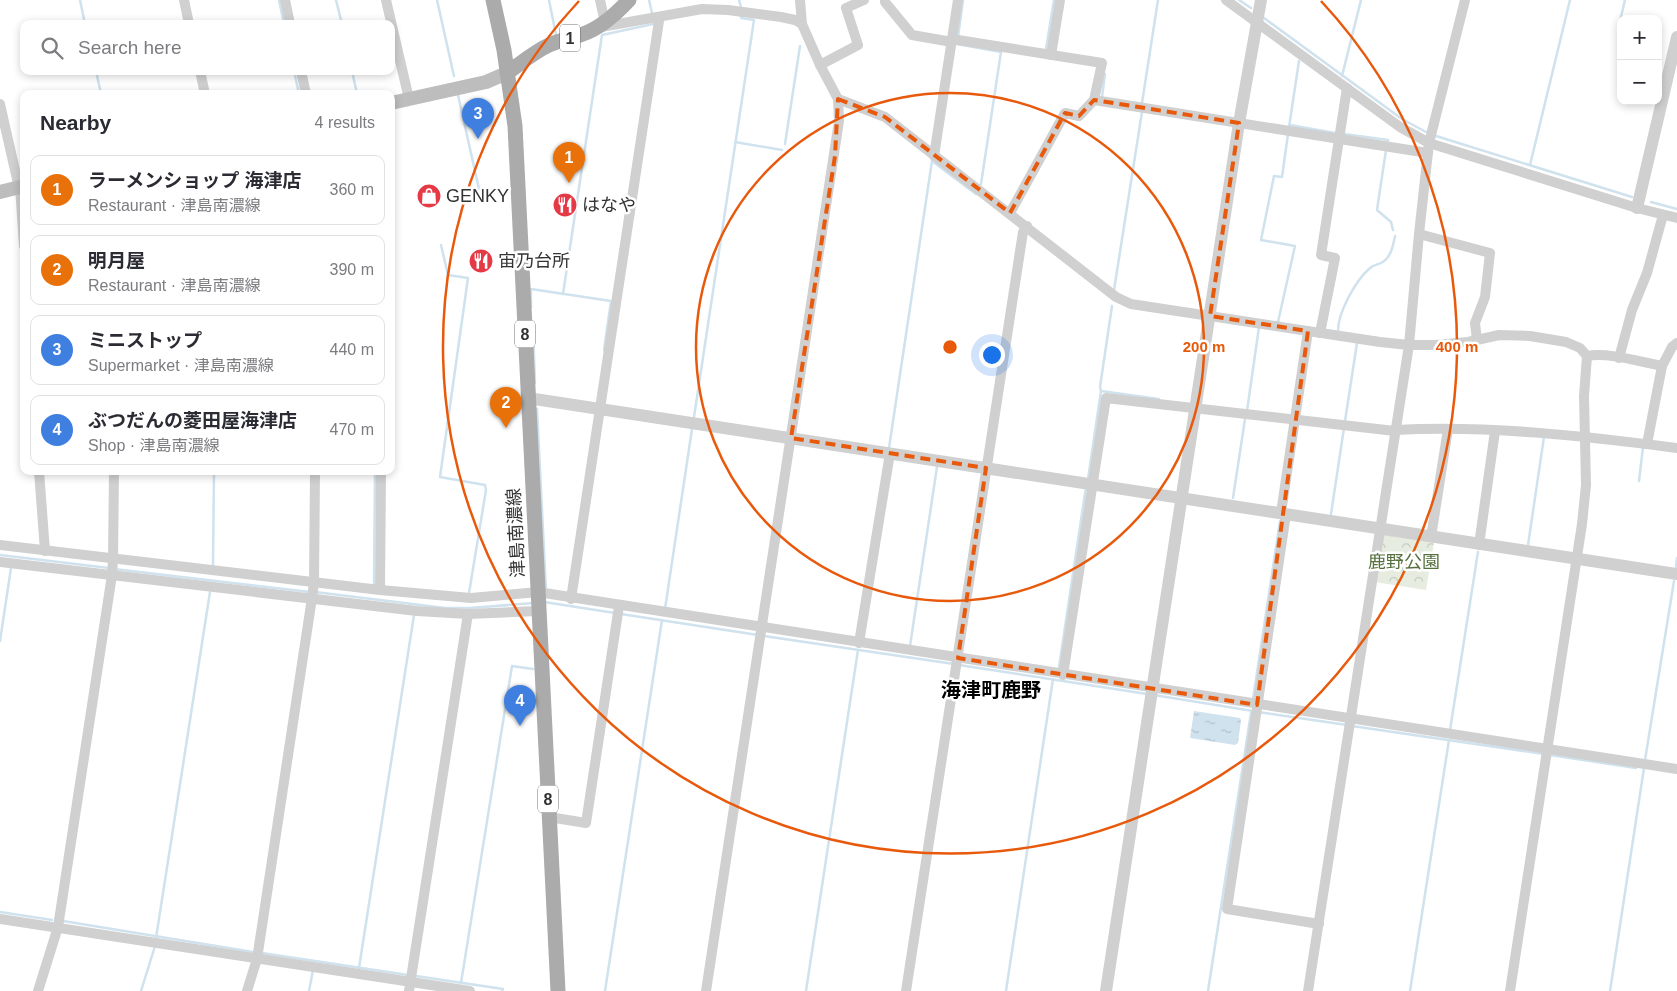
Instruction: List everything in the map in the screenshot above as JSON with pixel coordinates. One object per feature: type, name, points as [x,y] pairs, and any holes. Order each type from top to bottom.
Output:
[{"type":"main road","name":"津島南濃線","points":[[494,0],[515,126],[558,991]]},
{"type":"main road","name":"1","points":[[507,73],[526,58],[549,45],[585,34],[602,25],[629,0]]},
{"type":"main road","points":[[395,102],[486,82],[507,73]]},
{"type":"main road","points":[[0,192],[20,187]]},
{"type":"street","points":[[184,0],[188,20]]},
{"type":"street","points":[[285,0],[289,20]]},
{"type":"street","points":[[386,0],[391,20]]},
{"type":"street","points":[[600,0],[602,25],[658,17],[701,4],[728,10],[781,17],[795,20],[802,24]]},
{"type":"street","points":[[706,991],[839,122],[838,99],[820,65],[802,24],[800,0]]},
{"type":"street","points":[[820,65],[858,45],[846,8],[864,0]]},
{"type":"street","points":[[886,0],[885,2],[912,35],[1102,62],[1094,100],[1079,116],[1065,113],[1010,213]]},
{"type":"street","points":[[934,156],[958,0]]},
{"type":"street","points":[[1051,55],[1060,0]]},
{"type":"street","points":[[1226,0],[1428,148]]},
{"type":"street","points":[[1106,991],[1240,123],[1261,0]]},
{"type":"street","points":[[1308,991],[1409,345],[1428,148],[1465,0]]},
{"type":"street","points":[[571,599],[660,22],[658,17]]},
{"type":"street","points":[[1637,208],[1677,37]]},
{"type":"street","points":[[395,39],[409,99]]},
{"type":"street","points":[[201,75],[204,90]]},
{"type":"street","points":[[302,75],[305,90]]},
{"type":"street","points":[[1320,333],[1335,258],[1321,256],[1346,88]]},
{"type":"street","points":[[838,99],[886,117],[1116,297],[1131,304],[1409,345],[1434,345],[1499,335],[1530,336],[1566,342],[1580,348],[1587,356],[1584,396],[1586,485],[1577,558],[1510,991]]},
{"type":"street","points":[[1094,100],[1339,139],[1428,148],[1677,218]]},
{"type":"street","points":[[0,104],[20,183]]},
{"type":"street","points":[[1619,358],[1632,310],[1647,273],[1663,215]]},
{"type":"street","points":[[906,991],[1023,232],[1027,226]]},
{"type":"street","points":[[1419,234],[1490,253],[1485,297],[1475,323],[1476,340]]},
{"type":"street","points":[[1308,331],[1227,909],[1318,924]]},
{"type":"street","points":[[1647,444],[1662,366],[1677,340]]},
{"type":"street","points":[[1587,356],[1619,358],[1662,366]]},
{"type":"street","points":[[528,398],[1677,574]]},
{"type":"street","points":[[1060,674],[1089,484],[1106,398],[1197,405],[1395,430],[1448,429],[1546,432],[1677,448]]},
{"type":"street","points":[[1432,537],[1448,429]]},
{"type":"street","points":[[1479,545],[1495,431]]},
{"type":"street","points":[[859,643],[890,453]]},
{"type":"street","points":[[39,475],[45,551]]},
{"type":"street","points":[[38,991],[58,927],[112,574],[114,475]]},
{"type":"street","points":[[247,991],[257,959],[314,584],[315,475]]},
{"type":"street","points":[[380,590],[381,475]]},
{"type":"street","points":[[0,545],[113,561],[314,584],[538,602]]},
{"type":"street","points":[[0,562],[417,611],[468,614],[538,602],[571,599],[618,611],[761,632],[859,643],[957,663],[1060,674],[1152,692],[1256,709],[1547,752],[1677,768]]},
{"type":"street","points":[[549,817],[586,823],[618,611]]},
{"type":"street","points":[[410,986],[468,614]]},
{"type":"street","points":[[0,919],[257,959],[410,986],[470,991]]},
{"type":"highlighted area","points":[[838,99],[885,117],[1010,213],[1065,113],[1079,116],[1094,100],[1239,123],[1210,316],[1308,331],[1257,705],[958,658],[986,468],[791,438],[835,156]]},
{"type":"green space","name":"鹿野公園","points":[[1382,534],[1434,542],[1426,590],[1375,582]]},
{"type":"water","points":[[1194,711],[1240,718],[1238,743],[1235,745],[1190,738]]},
{"type":"waterway","points":[[80,0],[84,20]]},
{"type":"waterway","points":[[279,0],[283,20]]},
{"type":"waterway","points":[[336,0],[341,20]]},
{"type":"waterway","points":[[437,0],[454,76]]},
{"type":"waterway","points":[[549,0],[556,35]]},
{"type":"waterway","points":[[649,0],[652,13]]},
{"type":"waterway","points":[[739,0],[741,7]]},
{"type":"waterway","points":[[958,37],[963,0]]},
{"type":"waterway","points":[[1046,49],[1054,0]]},
{"type":"waterway","points":[[1142,103],[1158,0]]},
{"type":"waterway","points":[[1239,0],[1251,8]]},
{"type":"waterway","points":[[1342,76],[1361,0]]},
{"type":"waterway","points":[[1530,165],[1570,0]]},
{"type":"waterway","points":[[1621,15],[1625,0]]},
{"type":"waterway","points":[[694,417],[754,20],[741,18],[741,15]]},
{"type":"waterway","points":[[1264,18],[1402,119],[1426,132]]},
{"type":"waterway","points":[[563,294],[602,35],[653,24]]},
{"type":"waterway","points":[[957,44],[1001,52],[981,184]]},
{"type":"waterway","points":[[785,144],[800,46]]},
{"type":"waterway","points":[[1289,127],[1299,61]]},
{"type":"waterway","points":[[1102,97],[1105,74]]},
{"type":"waterway","points":[[97,75],[100,90]]},
{"type":"waterway","points":[[295,75],[298,90]]},
{"type":"waterway","points":[[353,75],[356,90]]},
{"type":"waterway","points":[[458,95],[481,198]]},
{"type":"waterway","points":[[1114,290],[1142,112]]},
{"type":"waterway","points":[[1290,125],[1335,133]]},
{"type":"waterway","points":[[1276,322],[1278,322],[1295,246],[1261,240],[1274,176],[1282,177],[1288,134]]},
{"type":"waterway","points":[[1344,134],[1388,140],[1388,142]]},
{"type":"waterway","points":[[1436,136],[1632,197]]},
{"type":"waterway","points":[[735,142],[782,150]]},
{"type":"waterway","points":[[1386,150],[1377,210],[1391,222],[1393,230]]},
{"type":"waterway","points":[[889,448],[932,161],[976,194]]},
{"type":"waterway","points":[[1651,202],[1677,209]]},
{"type":"waterway","points":[[1338,333],[1340,317],[1353,289],[1370,268],[1387,258],[1395,236]]},
{"type":"waterway","points":[[441,245],[448,275],[468,278],[440,477],[485,485],[486,490],[469,593]]},
{"type":"waterway","points":[[531,307],[531,289],[611,301],[604,350]]},
{"type":"waterway","points":[[1101,391],[1100,387],[1112,306]]},
{"type":"waterway","points":[[1247,411],[1259,327]]},
{"type":"waterway","points":[[533,328],[535,383]]},
{"type":"waterway","points":[[1345,421],[1357,343]]},
{"type":"waterway","points":[[1088,479],[1101,391],[1159,399]]},
{"type":"waterway","points":[[537,409],[546,590]]},
{"type":"waterway","points":[[1233,498],[1245,419]]},
{"type":"waterway","points":[[1331,514],[1344,428]]},
{"type":"waterway","points":[[665,609],[692,429]]},
{"type":"waterway","points":[[1528,545],[1544,437]]},
{"type":"waterway","points":[[1639,481],[1643,447]]},
{"type":"waterway","points":[[910,646],[937,467]]},
{"type":"waterway","points":[[213,566],[214,475]]},
{"type":"waterway","points":[[374,586],[375,475]]},
{"type":"waterway","points":[[1059,667],[1086,487]]},
{"type":"waterway","points":[[1253,699],[1280,521]]},
{"type":"waterway","points":[[1450,730],[1478,552]]},
{"type":"waterway","points":[[0,555],[109,568]]},
{"type":"waterway","points":[[1676,567],[1677,558]]},
{"type":"waterway","points":[[0,641],[11,568]]},
{"type":"waterway","points":[[114,569],[310,592]]},
{"type":"waterway","points":[[1645,760],[1674,581]]},
{"type":"waterway","points":[[156,938],[210,592]]},
{"type":"waterway","points":[[315,592],[445,608],[534,603]]},
{"type":"waterway","points":[[544,602],[615,613]]},
{"type":"waterway","points":[[621,614],[758,635]]},
{"type":"waterway","points":[[359,968],[414,615]]},
{"type":"waterway","points":[[605,991],[662,620]]},
{"type":"waterway","points":[[764,636],[954,664]]},
{"type":"waterway","points":[[806,991],[858,650]]},
{"type":"waterway","points":[[959,665],[1147,694]]},
{"type":"waterway","points":[[461,983],[512,666],[533,669]]},
{"type":"waterway","points":[[1006,991],[1053,679]]},
{"type":"waterway","points":[[1154,695],[1253,711]]},
{"type":"waterway","points":[[1258,712],[1347,725]]},
{"type":"waterway","points":[[1208,991],[1251,713]]},
{"type":"waterway","points":[[1352,726],[1544,754]]},
{"type":"waterway","points":[[1410,991],[1449,740]]},
{"type":"waterway","points":[[1550,755],[1636,768]]},
{"type":"waterway","points":[[1610,991],[1644,768]]},
{"type":"waterway","points":[[0,912],[52,920]]},
{"type":"waterway","points":[[63,921],[253,952]]},
{"type":"waterway","points":[[141,991],[155,946]]},
{"type":"waterway","points":[[262,953],[408,975]]},
{"type":"waterway","points":[[309,991],[313,970]]},
{"type":"waterway","points":[[416,976],[503,989],[502,991]]},
{"type":"place","name":"ミニストップ","points":[[478,139]]},
{"type":"place","name":"ラーメンショップ 海津店","points":[[569,183]]},
{"type":"place","name":"GENKY","points":[[429,196]]},
{"type":"place","name":"はなや","points":[[565,205]]},
{"type":"place","name":"宙乃台所","points":[[481,261]]},
{"type":"place","name":"明月屋","points":[[506,428]]},
{"type":"place","name":"ぶつだんの菱田屋海津店","points":[[520,726]]},
{"type":"district","name":"海津町鹿野","points":[[991,690]]}]
